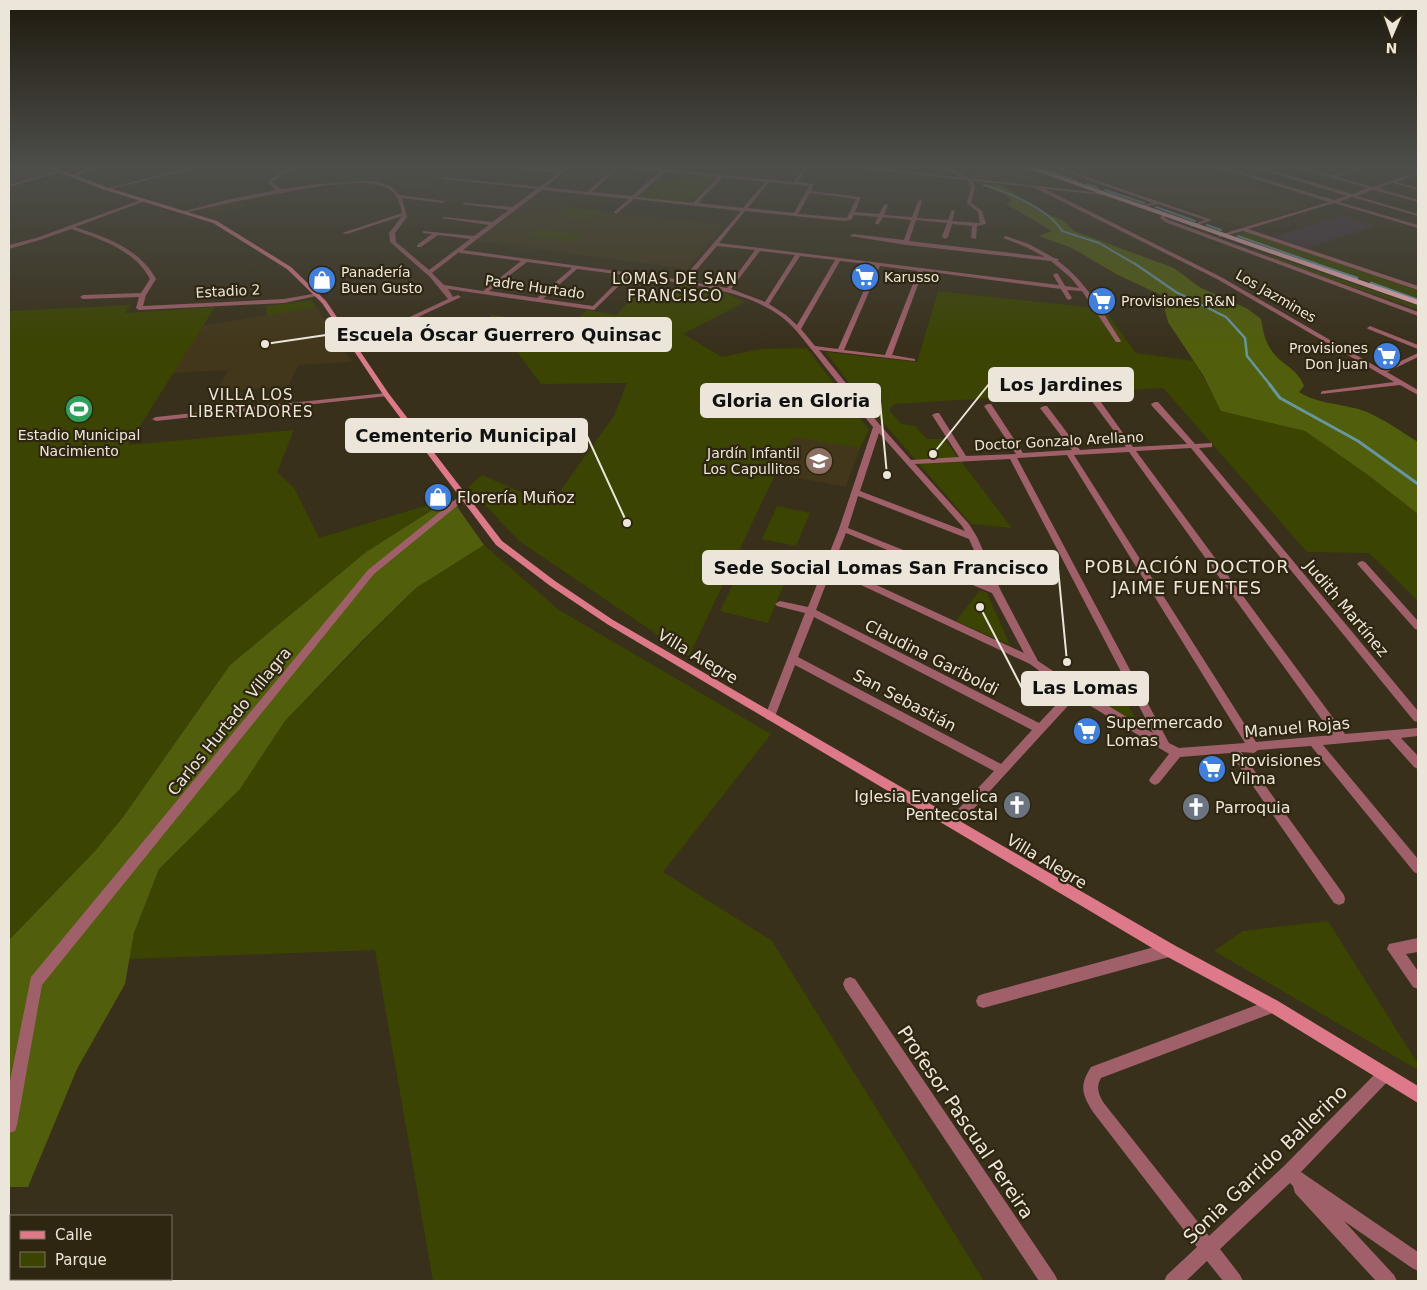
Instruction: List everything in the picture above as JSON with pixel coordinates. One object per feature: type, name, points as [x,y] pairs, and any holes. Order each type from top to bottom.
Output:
[{"type":"highway","points":[[1194,226],[1418,303]]},
{"type":"main road","name":"Villa Alegre","points":[[222,226],[289,268],[318,295],[354,345],[386,395],[499,543],[552,583],[610,622],[1169,950],[1273,1006],[1418,1095]]},
{"type":"street","points":[[345,233],[366,226]]},
{"type":"street","points":[[398,226],[392,233],[392,240],[430,272],[444,287],[452,300]]},
{"type":"street","points":[[430,272],[491,226]]},
{"type":"street","points":[[684,281],[732,226]]},
{"type":"street","points":[[906,243],[912,226]]},
{"type":"street","points":[[944,237],[948,226]]},
{"type":"street","points":[[974,226],[974,238]]},
{"type":"street","name":"Los Jazmines","points":[[1115,226],[1219,278],[1418,393]]},
{"type":"street","points":[[1181,226],[1418,314]]},
{"type":"street","points":[[1221,236],[1251,226]]},
{"type":"street","points":[[9,248],[71,227],[115,245],[136,259],[151,273],[153,279],[143,295],[84,297]]},
{"type":"street","points":[[1242,229],[1418,288]]},
{"type":"street","points":[[424,232],[475,238]]},
{"type":"street","points":[[419,246],[436,234]]},
{"type":"street","points":[[853,236],[1056,260]]},
{"type":"street","points":[[1006,238],[1027,244],[1056,260],[1084,290],[1118,341]]},
{"type":"street","points":[[717,244],[1084,290]]},
{"type":"street","points":[[728,290],[759,249]]},
{"type":"street","points":[[460,250],[684,281],[728,290],[766,305],[784,316],[798,328],[815,348],[877,427],[965,524],[973,537],[996,591],[1034,663]]},
{"type":"street","points":[[766,305],[799,254]]},
{"type":"street","points":[[798,328],[839,259]]},
{"type":"street","points":[[485,292],[526,260]]},
{"type":"street","points":[[840,351],[878,264]]},
{"type":"street","points":[[539,300],[576,266]]},
{"type":"street","points":[[888,356],[921,269]]},
{"type":"street","name":"Padre Hurtado","points":[[444,287],[594,308],[628,274]]},
{"type":"street","points":[[1358,282],[1378,274]]},
{"type":"street","points":[[1056,275],[1069,298]]},
{"type":"street","name":"Padre Hurtado","points":[[354,345],[472,290]]},
{"type":"street","name":"Estadio 2","points":[[143,295],[139,308],[284,301],[318,295]]},
{"type":"street","points":[[1370,328],[1418,347]]},
{"type":"street","points":[[815,348],[913,360]]},
{"type":"street","points":[[1384,372],[1418,355]]},
{"type":"street","points":[[1384,372],[1418,387]]},
{"type":"street","points":[[1324,393],[1402,383]]},
{"type":"street","points":[[156,418],[386,395]]},
{"type":"street","points":[[1095,400],[1342,739]]},
{"type":"street","points":[[814,403],[863,409]]},
{"type":"street","name":"Judith Martínez","points":[[1155,404],[1193,446],[1418,718]]},
{"type":"street","points":[[988,406],[1016,456],[1166,746]]},
{"type":"street","points":[[1044,408],[1254,748]]},
{"type":"street","points":[[936,415],[964,459]]},
{"type":"street","points":[[770,716],[843,529],[877,427]]},
{"type":"street","name":"Doctor Gonzalo Arellano","points":[[910,462],[1209,445]]},
{"type":"street","points":[[855,492],[973,537]]},
{"type":"street","name":"Carlos Hurtado Villagra","points":[[9,1125],[36,982],[371,572],[464,497]]},
{"type":"street","points":[[843,529],[996,591]]},
{"type":"street","points":[[1362,564],[1418,628]]},
{"type":"street","points":[[828,566],[1034,663],[1075,692],[1177,753],[1155,780]]},
{"type":"street","name":"Claudina Gariboldi","points":[[780,604],[811,611],[1040,729]]},
{"type":"street","name":"San Sebastián","points":[[793,659],[1002,770]]},
{"type":"street","points":[[953,823],[1075,692]]},
{"type":"street","name":"Manuel Rojas","points":[[1177,753],[1233,750],[1418,732]]},
{"type":"street","points":[[1392,734],[1418,764]]},
{"type":"street","points":[[1314,742],[1418,868]]},
{"type":"street","points":[[1233,750],[1339,898]]},
{"type":"street","points":[[1418,945],[1394,949],[1418,982]]},
{"type":"street","points":[[983,1001],[1169,950]]},
{"type":"street","name":"Profesor Pascual Pereira","points":[[850,984],[1049,1281]]},
{"type":"street","points":[[1234,1281],[1098,1107],[1090,1094],[1089,1082],[1096,1072],[1273,1006]]},
{"type":"street","name":"Sonia Garrido Ballerino","points":[[1173,1281],[1289,1173],[1384,1075]]},
{"type":"street","points":[[1289,1173],[1418,1262]]},
{"type":"street","points":[[1289,1173],[1388,1281]]},
{"type":"shaded area","points":[[495,226],[724,226],[687,269],[476,241]]},
{"type":"shaded area","points":[[1308,226],[1374,226],[1307,248],[1274,237]]},
{"type":"shaded area","points":[[316,307],[352,362],[298,365],[288,387],[216,391],[228,370],[171,373],[202,326]]},
{"type":"shaded area","name":"Jardín Infantil Los Capullitos","points":[[794,436],[860,448],[846,487],[776,474]]},
{"type":"green space","points":[[1044,226],[1069,226],[1074,231],[1174,268],[1201,288],[1248,309],[1261,319],[1269,347],[1302,381],[1304,386],[1299,392],[1323,402],[1367,412],[1387,422],[1418,442],[1418,514],[1368,475],[1305,431],[1221,411],[1203,375],[1168,322],[1161,295],[1118,275],[1072,248],[1039,236],[1052,231]]},
{"type":"green space","points":[[537,229],[587,233],[579,236],[577,238],[580,239],[577,242],[528,236]]},
{"type":"green space","points":[[1246,232],[1418,290],[1418,299],[1234,236]]},
{"type":"green space","points":[[1272,256],[1418,306],[1418,309],[1276,261],[1271,258]]},
{"type":"green space","points":[[680,284],[724,292],[745,302],[683,334],[722,357],[761,349],[807,348],[869,430],[860,448],[793,437],[689,656],[519,541],[468,487],[482,475],[550,505],[614,416],[627,383],[541,384],[489,314],[568,327],[587,310],[616,315],[638,292],[671,296]]},
{"type":"green space","points":[[938,291],[1104,309],[1136,353],[1194,361],[1222,411],[1305,431],[1368,475],[1418,514],[1418,601],[1369,553],[1307,552],[1163,388],[894,404],[889,410],[901,424],[915,426],[927,439],[944,439],[1012,528],[971,524],[849,383],[826,352],[917,362]]},
{"type":"green space","points":[[311,300],[316,307],[267,316],[266,306]]},
{"type":"green space","points":[[131,305],[125,313],[215,307],[128,445],[294,430],[277,472],[294,488],[319,538],[451,498],[366,552],[230,665],[123,817],[95,851],[9,940],[9,311]]},
{"type":"green space","points":[[451,498],[484,545],[416,588],[363,640],[285,721],[240,789],[159,869],[134,933],[125,984],[77,1069],[28,1187],[9,1187],[9,940],[95,851],[123,817],[230,665],[366,552]]},
{"type":"green space","points":[[777,506],[810,513],[796,546],[762,539]]},
{"type":"green space","points":[[484,545],[559,610],[771,734],[663,872],[772,941],[984,1281],[433,1281],[375,950],[129,959],[134,933],[159,869],[240,789],[285,721],[416,588]]},
{"type":"green space","points":[[748,553],[793,562],[768,623],[720,611]]},
{"type":"green space","points":[[980,590],[987,593],[1010,645],[956,621]]},
{"type":"green space","points":[[1065,677],[1113,679],[1139,724],[1133,724]]},
{"type":"green space","points":[[1328,921],[1418,1064],[1418,1070],[1214,951],[1243,931]]},
{"type":"waterway","points":[[1058,226],[1062,231],[1099,243],[1135,264]]},
{"type":"waterway","points":[[1210,226],[1221,230]]},
{"type":"waterway","points":[[1238,236],[1317,264]]},
{"type":"waterway","points":[[1134,263],[1176,292],[1226,317],[1245,338],[1247,356],[1271,386]]},
{"type":"waterway","points":[[1313,263],[1357,278]]},
{"type":"waterway","points":[[1371,283],[1418,300]]},
{"type":"waterway","points":[[1270,385],[1280,398],[1358,441],[1418,484]]},
{"type":"place","name":"Karusso","points":[[865,277]]},
{"type":"place","name":"Panadería Buen Gusto","points":[[322,280]]},
{"type":"place","name":"Provisiones R&N","points":[[1102,301]]},
{"type":"place","name":"Escuela Óscar Guerrero Quinsac","points":[[265,344]]},
{"type":"place","name":"Provisiones Don Juan","points":[[1387,356]]},
{"type":"place","name":"Estadio Municipal Nacimiento","points":[[79,409]]},
{"type":"place","name":"Los Jardines","points":[[933,454]]},
{"type":"place","name":"Jardín Infantil Los Capullitos","points":[[819,461]]},
{"type":"place","name":"Gloria en Gloria","points":[[887,475]]},
{"type":"place","name":"Florería Muñoz","points":[[438,497]]},
{"type":"place","name":"Cementerio Municipal","points":[[627,523]]},
{"type":"place","name":"Las Lomas","points":[[980,607]]},
{"type":"place","name":"Sede Social Lomas San Francisco","points":[[1067,662]]},
{"type":"place","name":"Supermercado Lomas","points":[[1087,731]]},
{"type":"place","name":"Provisiones Vilma","points":[[1212,769]]},
{"type":"place","name":"Iglesia Evangelica Pentecostal","points":[[1017,805]]},
{"type":"place","name":"Parroquia","points":[[1196,807]]},
{"type":"district","name":"LOMAS DE SAN FRANCISCO","points":[[675,288]]},
{"type":"district","name":"VILLA LOS LIBERTADORES","points":[[251,404]]},
{"type":"district","name":"POBLACIÓN DOCTOR JAIME FUENTES","points":[[1187,577]]}]
